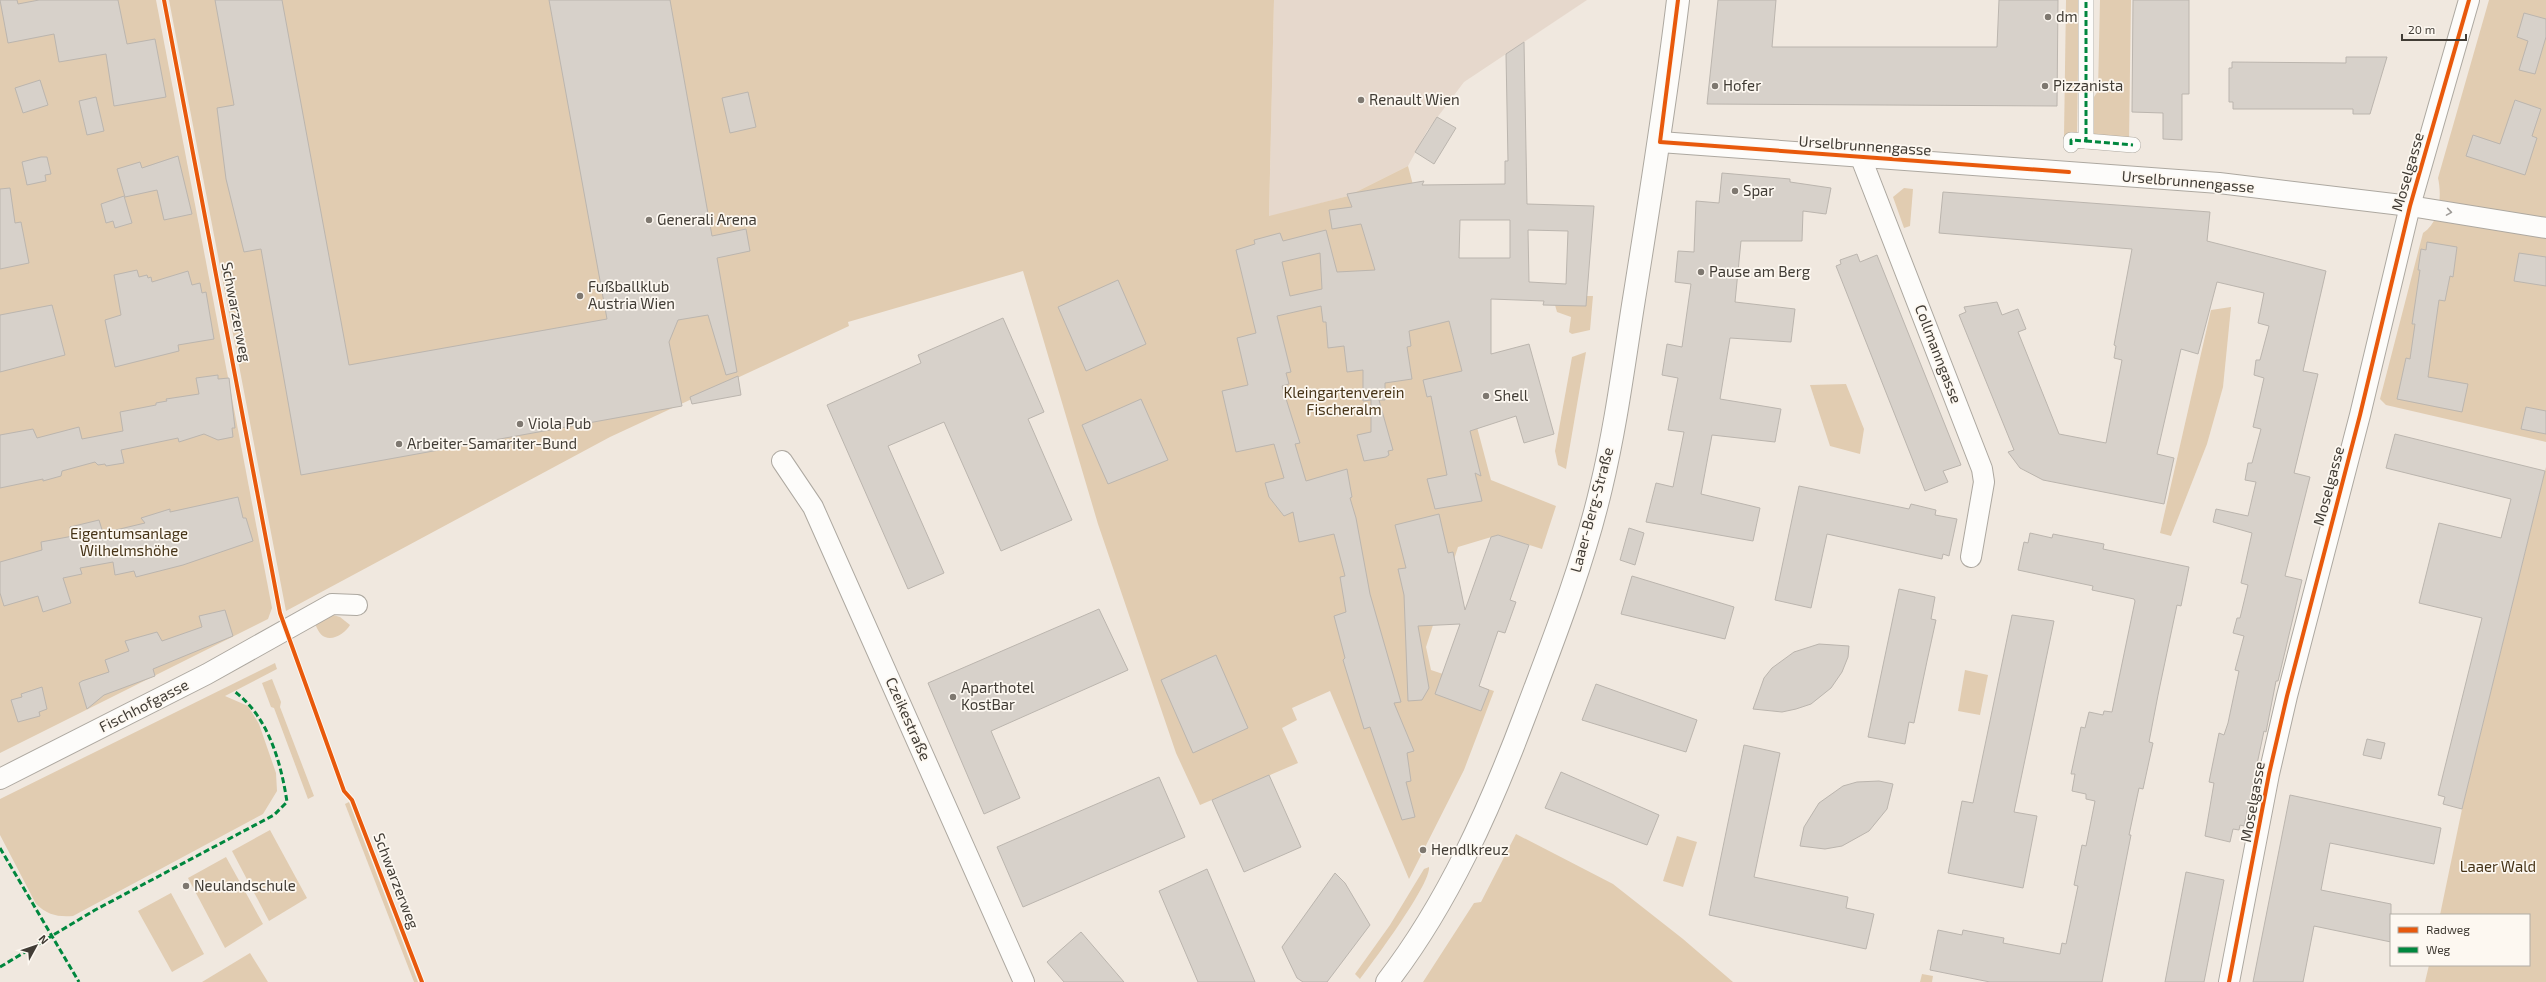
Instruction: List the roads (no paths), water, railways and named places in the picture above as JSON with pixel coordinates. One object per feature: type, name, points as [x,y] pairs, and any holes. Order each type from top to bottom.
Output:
[{"type":"main road","name":"Laaer-Berg-Straße","points":[[1387,982],[1434,910],[1487,811],[1552,643],[1601,490],[1617,415],[1660,142],[1678,0]]},
{"type":"street","points":[[2086,0],[2086,141]]},
{"type":"street","name":"Moselgasse","points":[[2229,982],[2269,774],[2287,696],[2358,422],[2410,206],[2469,0]]},
{"type":"street","points":[[2071,145],[2071,140],[2133,145]]},
{"type":"street","name":"Urselbrunnengasse","points":[[1660,142],[1861,158],[2219,183],[2410,206],[2546,228]]},
{"type":"street","name":"Collmanngasse","points":[[1861,158],[1982,469],[1984,482],[1971,557]]},
{"type":"street","name":"Czeikestraße","points":[[782,460],[813,507],[1024,982]]},
{"type":"street","name":"Fischhofgasse","points":[[0,779],[207,674],[286,628],[332,604],[357,605]]},
{"type":"place","name":"dm","points":[[2048,17]]},
{"type":"place","name":"Hofer","points":[[1715,86]]},
{"type":"place","name":"Pizzanista","points":[[2045,86]]},
{"type":"place","name":"Renault Wien","points":[[1361,100]]},
{"type":"place","name":"Spar","points":[[1735,191]]},
{"type":"place","name":"Generali Arena","points":[[649,220]]},
{"type":"place","name":"Pause am Berg","points":[[1701,272]]},
{"type":"place","name":"Fußballklub Austria Wien","points":[[580,296]]},
{"type":"place","name":"Shell","points":[[1486,396]]},
{"type":"place","name":"Viola Pub","points":[[520,424]]},
{"type":"place","name":"Arbeiter-Samariter-Bund","points":[[399,444]]},
{"type":"place","name":"Aparthotel KostBar","points":[[953,697]]},
{"type":"place","name":"Hendlkreuz","points":[[1423,850]]},
{"type":"place","name":"Neulandschule","points":[[186,886]]},
{"type":"park label","name":"Kleingartenverein Fischeralm","points":[[1344,402]]},
{"type":"park label","name":"Eigentumsanlage Wilhelmshöhe","points":[[129,542]]},
{"type":"park label","name":"Laaer Wald","points":[[2498,867]]}]
